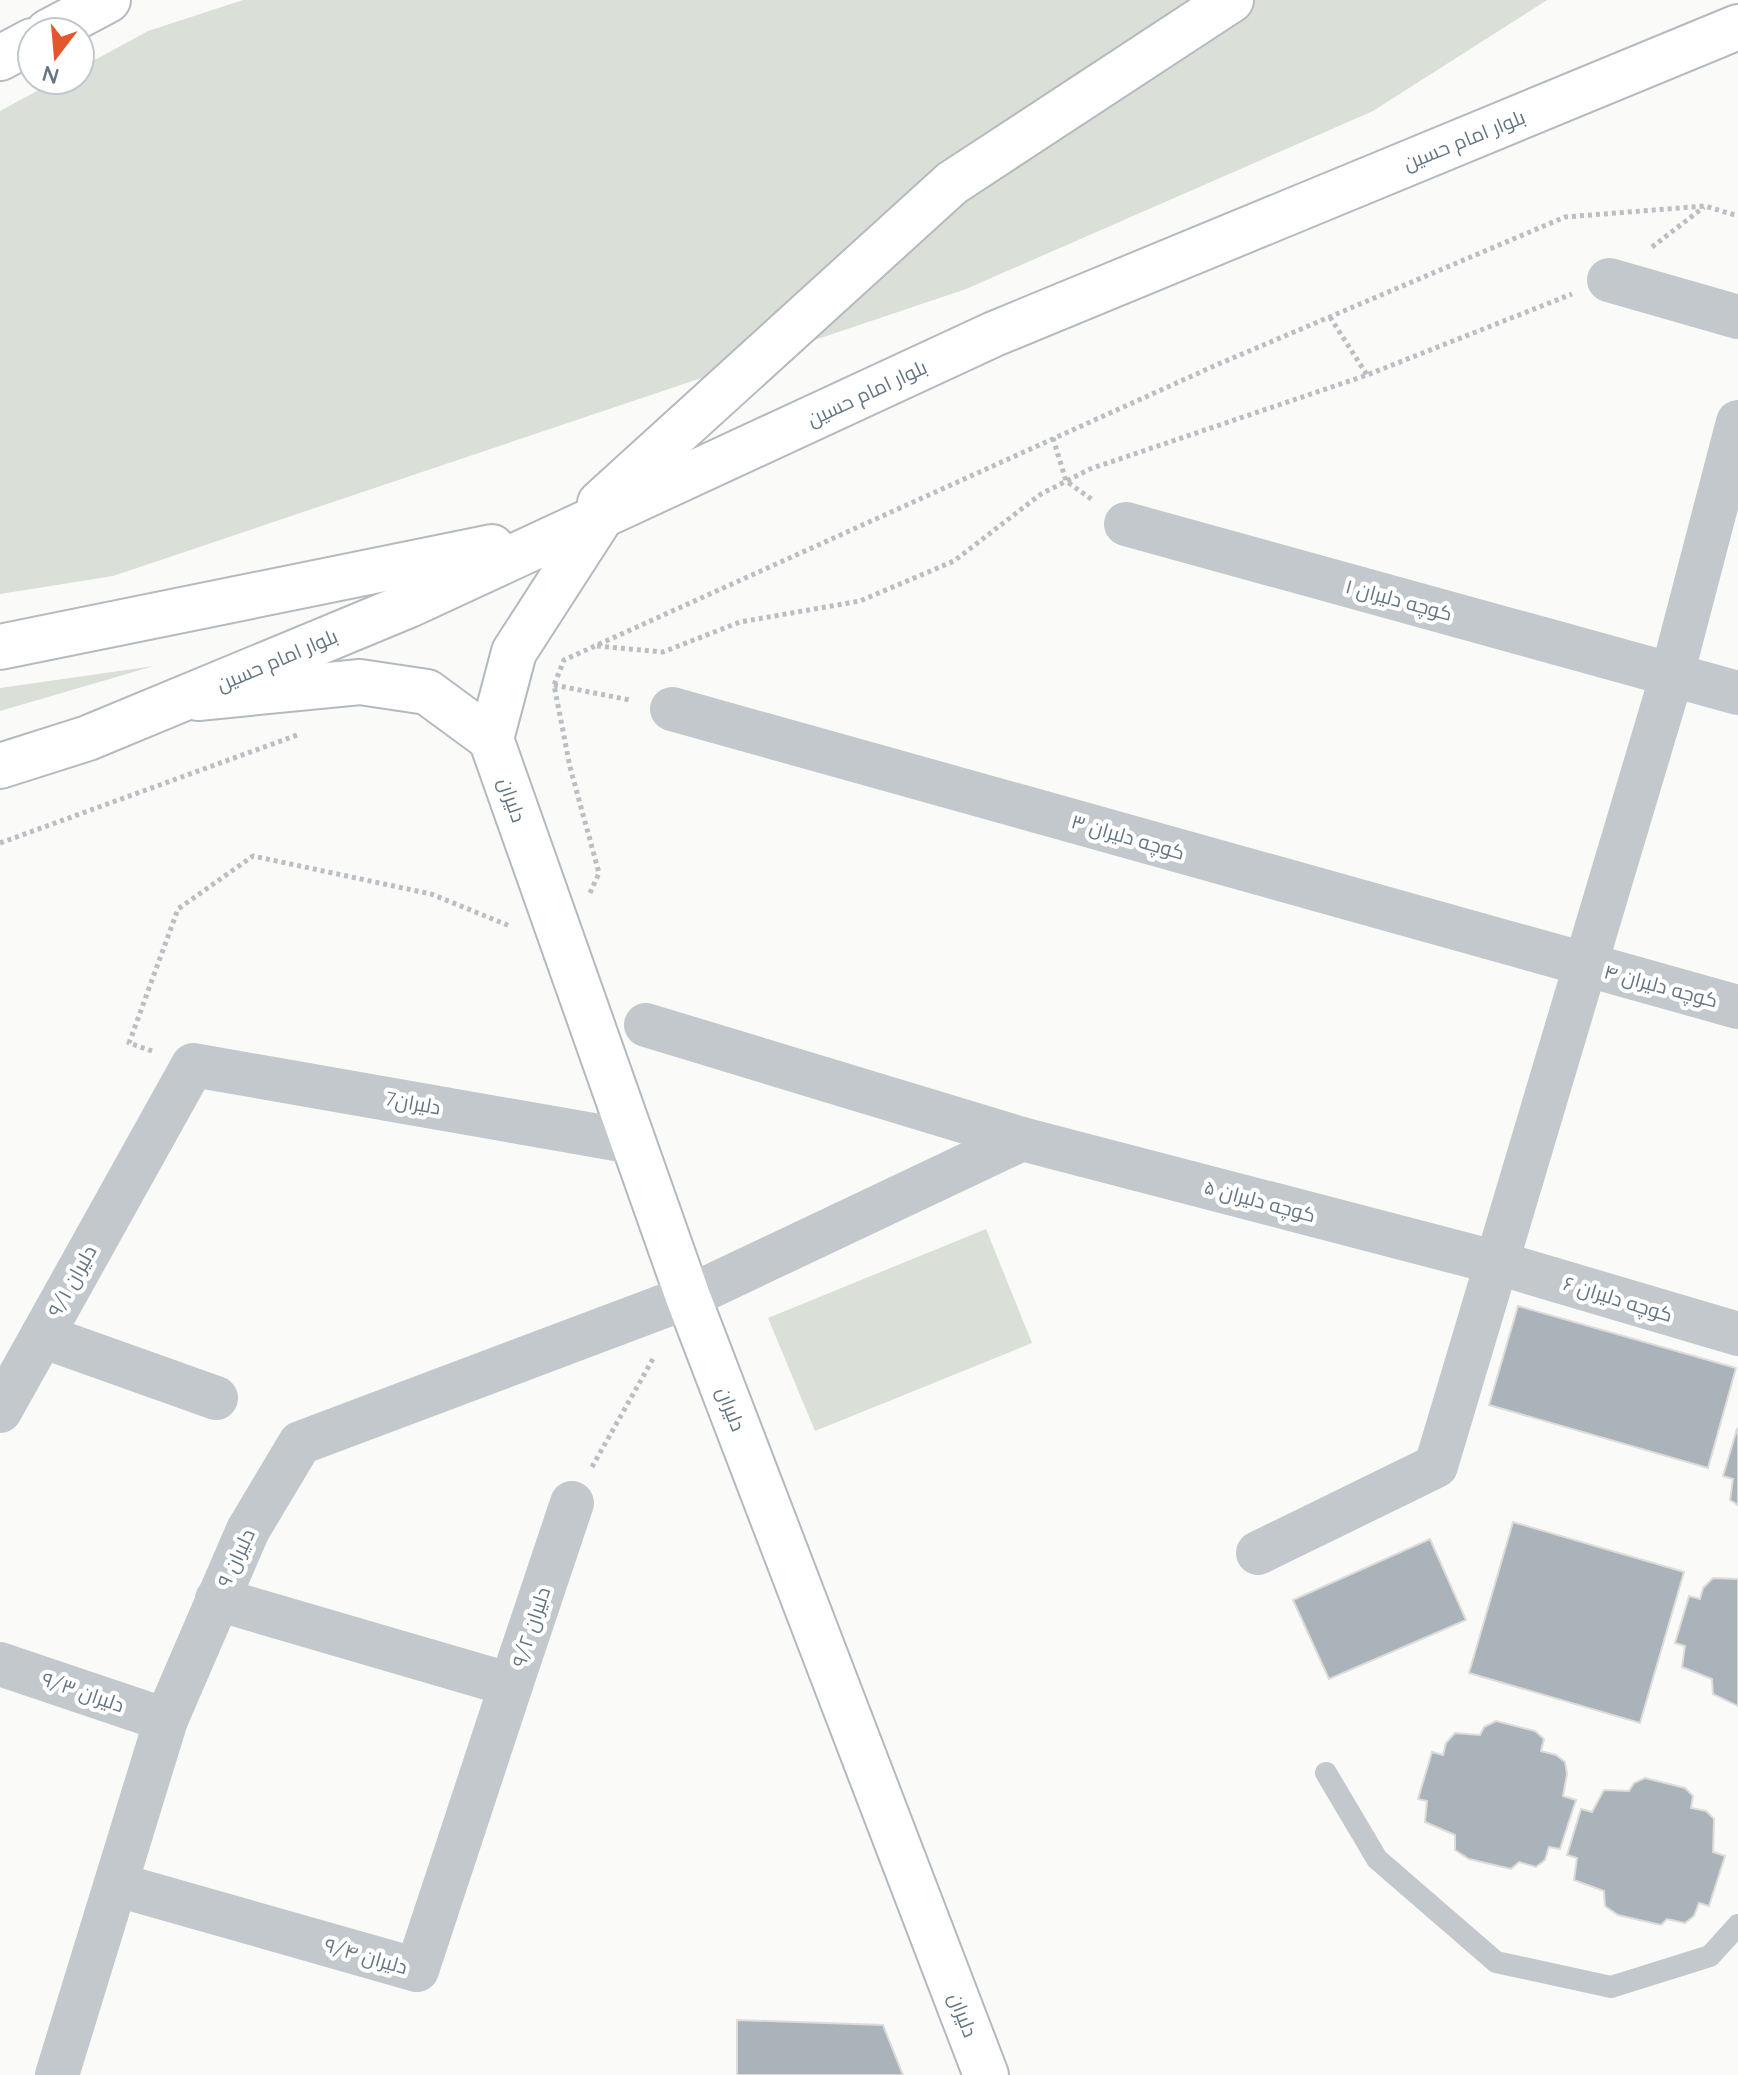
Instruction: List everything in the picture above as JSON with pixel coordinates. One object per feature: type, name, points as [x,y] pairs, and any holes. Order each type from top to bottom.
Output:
[{"type":"main road","points":[[78,16],[108,0]]},
{"type":"main road","points":[[179,700],[360,682],[427,692],[491,739],[514,652],[584,524],[952,183],[1231,0]]},
{"type":"main road","name":"بلوار امام حسین","points":[[0,766],[88,738],[409,605],[994,334],[1738,27]]},
{"type":"main road","points":[[0,647],[584,524]]},
{"type":"main road","name":"دلیران","points":[[491,739],[688,1297],[986,2075]]},
{"type":"street","points":[[1609,280],[1738,317]]},
{"type":"street","points":[[1258,1553],[1436,1466],[1672,675],[1738,422]]},
{"type":"street","name":"کوچه دلیران ۱","points":[[1126,524],[1738,693]]},
{"type":"street","name":"کوچه دلیران ۳","points":[[672,709],[1584,965]]},
{"type":"street","name":"کوچه دلیران ۴","points":[[1584,965],[1738,1007]]},
{"type":"street","name":"کوچه دلیران ۵","points":[[646,1025],[1022,1139],[1498,1263]]},
{"type":"street","name":"دلیران7","points":[[193,1065],[633,1142]]},
{"type":"street","name":"دلیران ۹/۱","points":[[193,1065],[42,1336],[216,1398]]},
{"type":"street","points":[[688,1297],[1022,1139]]},
{"type":"street","name":"کوچه دلیران ۶","points":[[1498,1263],[1738,1334]]},
{"type":"street","name":"دلیران ۹","points":[[57,2075],[118,1885],[166,1720],[248,1530],[300,1443],[688,1297]]},
{"type":"street","points":[[0,1411],[42,1336]]},
{"type":"street","name":"دلیران ۹/۲","points":[[217,1599],[511,1685],[572,1503]]},
{"type":"street","name":"دلیران ۹/۳","points":[[0,1664],[166,1720]]},
{"type":"street","name":"دلیران ۹/۴","points":[[118,1885],[417,1970],[511,1685]]},
{"type":"lane","points":[[1326,1773],[1377,1859],[1496,1962],[1611,1987],[1710,1956],[1738,1925]]},
{"type":"path","points":[[193,1065],[129,1043],[178,909],[253,856],[431,894],[565,949],[599,873],[570,767],[554,685],[564,660],[1053,438],[1565,217],[1705,206],[1738,216]]},
{"type":"path","points":[[596,646],[663,652],[740,622],[860,601],[954,561],[1041,494],[1090,469],[1367,375],[1609,280],[1705,206]]},
{"type":"path","points":[[1330,317],[1367,375]]},
{"type":"path","points":[[1053,438],[1066,481],[1126,524]]},
{"type":"path","points":[[504,681],[554,685],[672,709]]},
{"type":"path","points":[[0,843],[313,730]]},
{"type":"path","points":[[572,1503],[688,1297]]},
{"type":"shaded area","points":[[243,0],[1547,0],[1373,111],[966,289],[113,576],[0,594],[0,111],[28,96],[96,96],[96,59],[148,31]]},
{"type":"shaded area","points":[[154,666],[0,711],[0,688]]},
{"type":"shaded area","points":[[986,1229],[1032,1343],[815,1431],[768,1318]]},
{"type":"building","points":[[1518,1306],[1736,1368],[1708,1468],[1489,1405]]},
{"type":"building","points":[[1737,1429],[1738,1505],[1730,1500],[1733,1479],[1723,1476]]},
{"type":"building","points":[[1513,1522],[1684,1572],[1640,1723],[1469,1673]]},
{"type":"building","points":[[1430,1539],[1466,1620],[1329,1679],[1293,1600]]},
{"type":"building","points":[[1713,1578],[1738,1579],[1738,1706],[1713,1694],[1712,1679],[1682,1667],[1685,1646],[1675,1643],[1689,1596],[1700,1599],[1703,1588]]},
{"type":"building","points":[[1496,1721],[1535,1731],[1544,1739],[1541,1751],[1556,1755],[1565,1762],[1567,1774],[1563,1796],[1576,1800],[1560,1849],[1549,1847],[1545,1860],[1536,1867],[1519,1862],[1511,1869],[1469,1859],[1455,1850],[1455,1835],[1425,1822],[1427,1801],[1418,1799],[1432,1752],[1443,1755],[1446,1743],[1455,1733],[1480,1735],[1484,1727]]},
{"type":"building","points":[[1645,1778],[1685,1788],[1693,1796],[1691,1808],[1706,1811],[1714,1819],[1713,1852],[1725,1856],[1709,1906],[1699,1903],[1694,1916],[1685,1923],[1667,1919],[1661,1925],[1618,1915],[1605,1906],[1604,1891],[1574,1880],[1577,1858],[1567,1855],[1581,1809],[1592,1812],[1604,1790],[1629,1791],[1634,1783]]},
{"type":"building","points":[[737,2020],[883,2025],[903,2075],[737,2075]]}]
